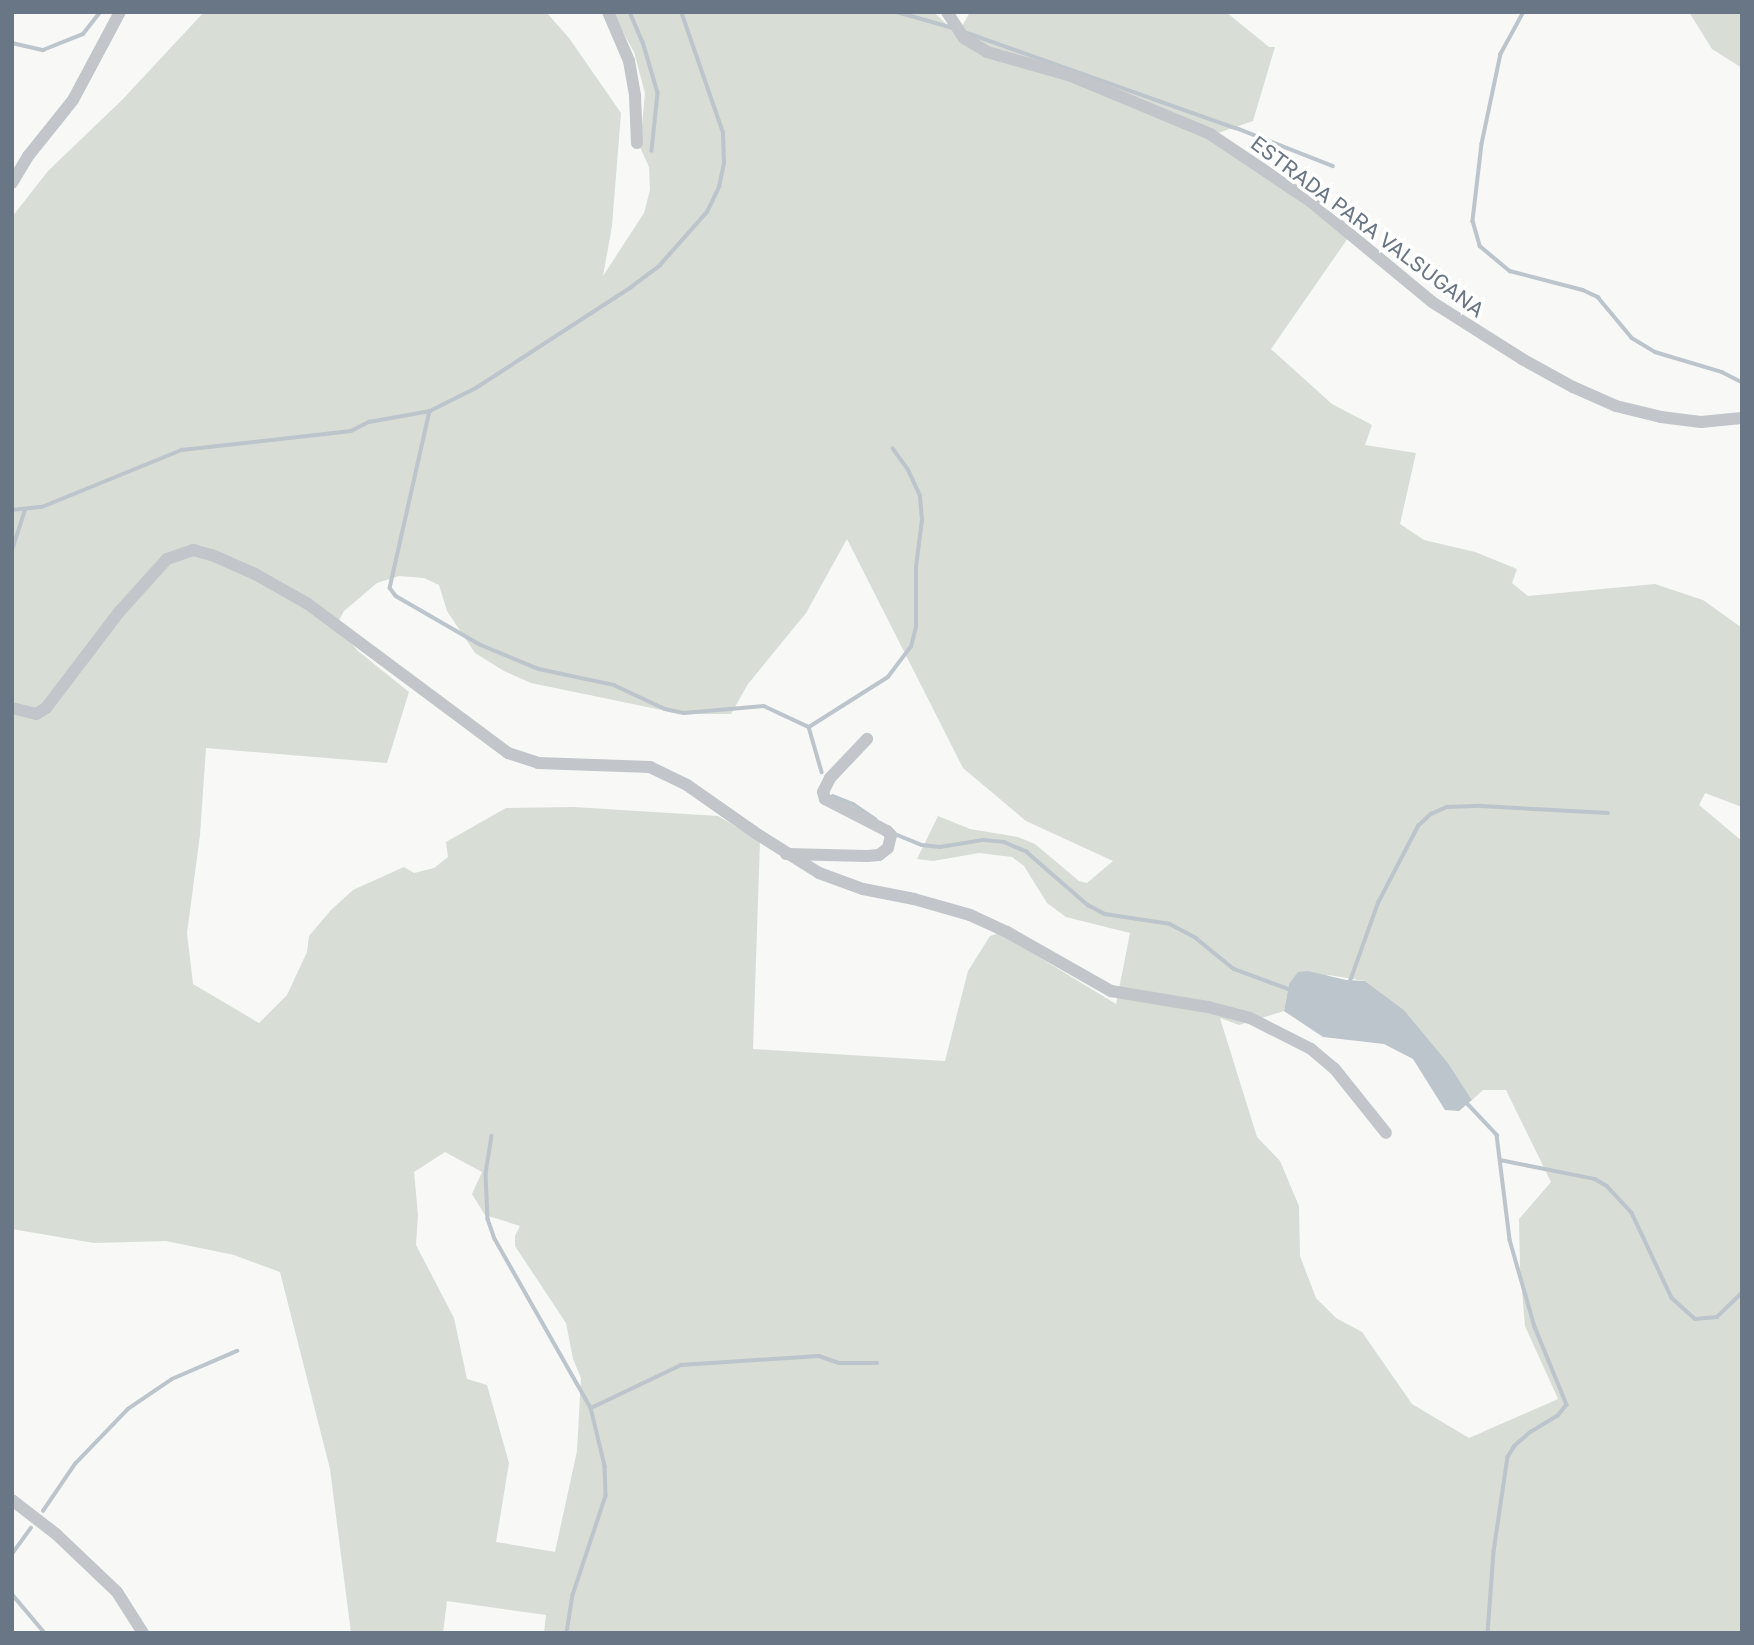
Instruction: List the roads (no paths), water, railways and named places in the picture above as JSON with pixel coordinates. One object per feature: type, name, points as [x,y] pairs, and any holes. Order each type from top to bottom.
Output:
[{"type":"street","points":[[12,183],[29,155],[73,100],[120,12]]},
{"type":"street","points":[[608,12],[631,68],[637,143]]},
{"type":"street","name":"ESTRADA PARA VALSUGANA","points":[[947,12],[964,37],[987,52],[1071,76],[1210,134],[1310,201],[1432,302],[1522,359],[1573,387],[1616,405],[1661,417],[1701,422],[1742,418]]},
{"type":"street","points":[[12,708],[31,714],[41,712],[75,674],[120,611],[167,559],[174,554],[193,550],[235,564],[308,604],[508,753],[538,762],[650,767],[687,785],[786,854],[845,883],[970,915],[1007,932],[1111,992],[1208,1007],[1250,1018],[1311,1049],[1334,1068],[1386,1133]]},
{"type":"street","points":[[786,854],[867,856],[879,855],[888,848],[891,835],[887,831],[830,803],[823,792],[830,778],[867,739]]},
{"type":"street","points":[[12,1500],[56,1534],[110,1585],[133,1612],[143,1633]]},
{"type":"waterway","points":[[12,43],[43,50],[83,34],[100,12]]},
{"type":"waterway","points":[[630,12],[643,42],[658,93],[652,151]]},
{"type":"waterway","points":[[12,510],[42,507],[182,450],[351,431],[369,422],[430,411],[476,388],[630,288],[660,265],[707,212],[719,187],[724,163],[723,133],[681,12]]},
{"type":"waterway","points":[[897,12],[953,28]]},
{"type":"waterway","points":[[1524,12],[1501,54],[1482,144],[1473,221],[1480,246],[1510,271],[1583,290],[1598,297],[1632,338],[1655,352],[1722,372],[1742,382]]},
{"type":"waterway","points":[[967,33],[1236,128],[1333,166]]},
{"type":"waterway","points":[[430,411],[390,588],[396,596],[481,645],[539,669],[614,685],[665,709],[684,713],[764,706],[809,727]]},
{"type":"waterway","points":[[809,727],[888,677],[911,647],[916,627],[916,567],[922,520],[920,496],[908,470],[893,449]]},
{"type":"waterway","points":[[12,550],[25,510]]},
{"type":"waterway","points":[[809,727],[822,772]]},
{"type":"waterway","points":[[833,796],[853,804],[875,819]]},
{"type":"waterway","points":[[1349,984],[1378,903],[1418,826],[1431,814],[1447,807],[1481,806],[1608,813]]},
{"type":"waterway","points":[[895,834],[922,845],[940,847],[983,840],[1004,842],[1027,852],[1088,905],[1105,914],[1170,924],[1196,938],[1234,969],[1291,990]]},
{"type":"waterway","points":[[1465,1101],[1497,1135],[1510,1240],[1535,1327],[1567,1405],[1558,1416],[1531,1432],[1515,1446],[1508,1457],[1494,1552],[1488,1633]]},
{"type":"waterway","points":[[492,1136],[486,1174],[488,1219],[495,1239],[591,1408],[605,1466],[606,1496],[573,1595],[567,1633]]},
{"type":"waterway","points":[[1500,1160],[1595,1179],[1607,1186],[1632,1213],[1672,1298],[1695,1319],[1717,1317],[1742,1293]]},
{"type":"waterway","points":[[43,1511],[75,1464],[128,1409],[172,1379],[237,1351]]},
{"type":"waterway","points":[[591,1408],[681,1365],[819,1356],[839,1363],[877,1363]]},
{"type":"waterway","points":[[12,1554],[31,1528]]},
{"type":"waterway","points":[[12,1594],[45,1633]]}]
